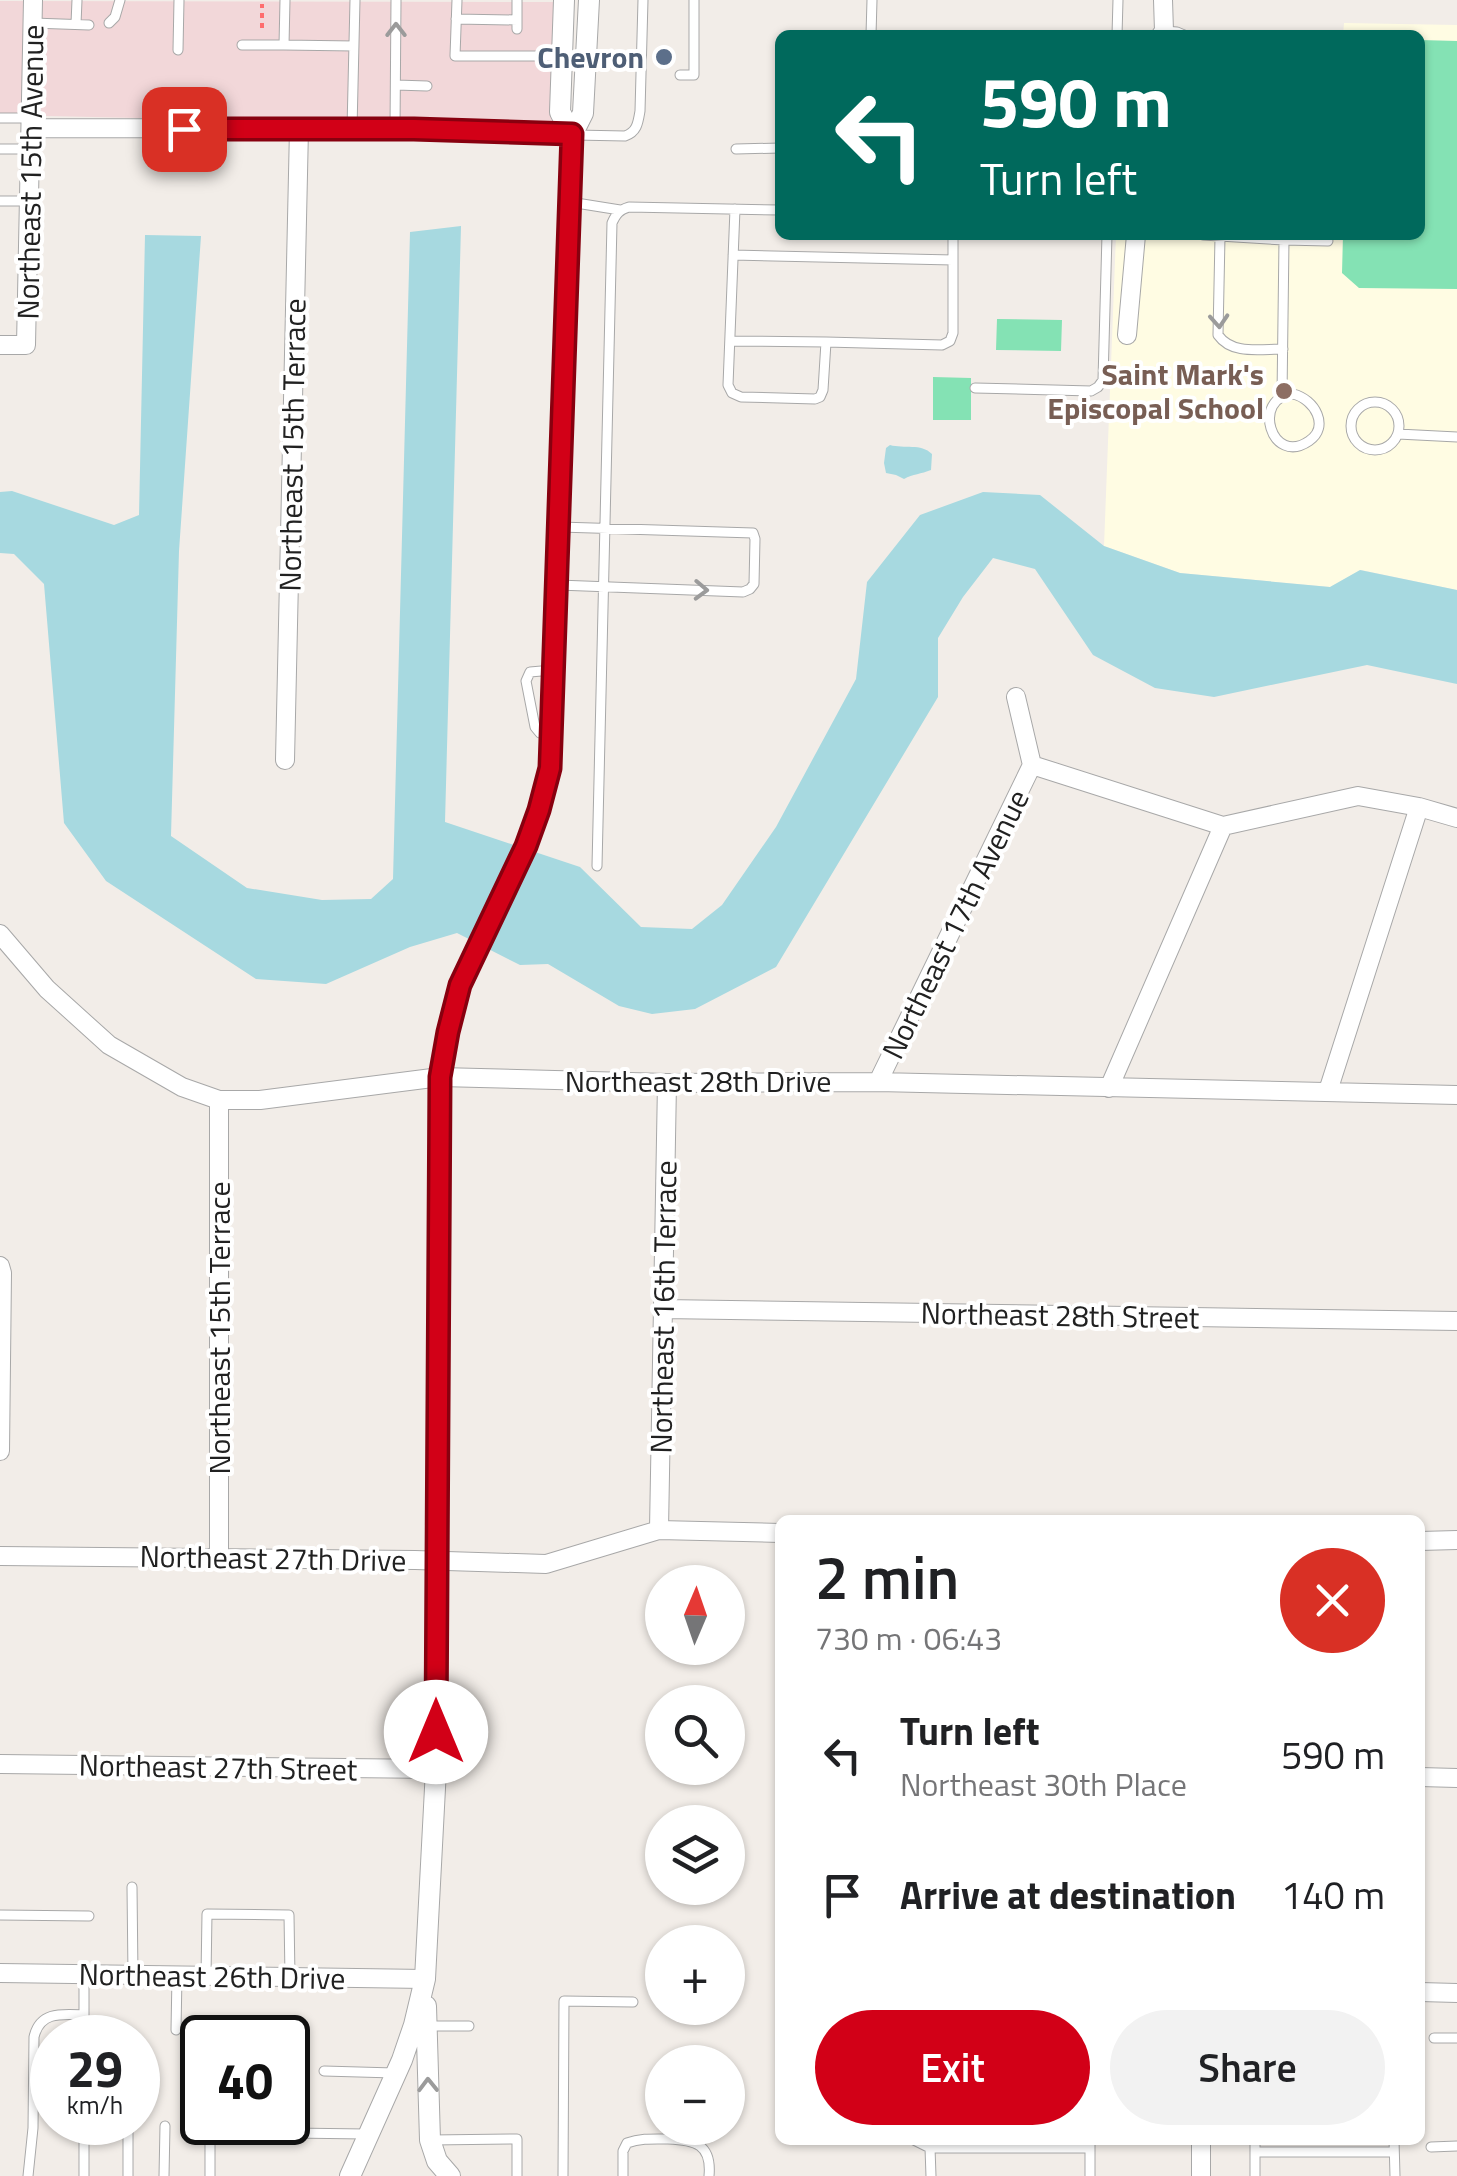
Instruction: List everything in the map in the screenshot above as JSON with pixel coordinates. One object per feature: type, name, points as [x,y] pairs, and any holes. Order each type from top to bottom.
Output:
[{"type":"street","name":"Northeast 15th Avenue","points":[[0,345],[26,345],[34,0]]},
{"type":"street","points":[[564,0],[560,112],[572,134]]},
{"type":"street","points":[[450,2176],[437,2161],[430,2140],[420,2026],[436,1769],[440,1077],[460,985],[526,846],[548,778],[553,738],[572,134],[583,113],[589,0]]},
{"type":"street","points":[[1163,30],[1164,0]]},
{"type":"street","points":[[31,123],[572,134]]},
{"type":"street","name":"Northeast 15th Terrace","points":[[286,760],[299,129]]},
{"type":"street","points":[[1128,335],[1136,240]]},
{"type":"street","points":[[1016,697],[1032,766],[1223,826],[1358,796],[1457,818]]},
{"type":"street","name":"Northeast 17th Avenue","points":[[878,1082],[1032,766]]},
{"type":"street","points":[[1328,1091],[1419,808]]},
{"type":"street","points":[[1109,1088],[1223,826]]},
{"type":"street","name":"Northeast 28th Drive","points":[[0,934],[48,988],[109,1045],[182,1088],[219,1100],[260,1100],[440,1077],[667,1084],[878,1082],[1457,1096]]},
{"type":"street","name":"Northeast 16th Terrace","points":[[659,1530],[667,1084]]},
{"type":"street","name":"Northeast 15th Terrace","points":[[219,1100],[219,1557]]},
{"type":"street","points":[[0,1266],[0,1450]]},
{"type":"street","name":"Northeast 28th Street","points":[[662,1308],[1457,1320]]},
{"type":"street","name":"Northeast 27th Drive","points":[[0,1556],[546,1564],[659,1530],[775,1533]]},
{"type":"street","points":[[1425,1541],[1457,1540]]},
{"type":"street","name":"Northeast 27th Street","points":[[0,1764],[436,1769]]},
{"type":"street","points":[[1425,1777],[1457,1778]]},
{"type":"street","name":"Northeast 26th Drive","points":[[0,1973],[425,1980]]},
{"type":"street","points":[[1425,1992],[1457,1993]]},
{"type":"street","points":[[350,2176],[420,2026]]},
{"type":"street","points":[[1201,2145],[1201,2176]]},
{"type":"lane","points":[[76,24],[77,0]]},
{"type":"lane","points":[[110,23],[120,0]]},
{"type":"lane","points":[[178,50],[179,0]]},
{"type":"lane","points":[[284,45],[285,0]]},
{"type":"lane","points":[[352,129],[354,0]]},
{"type":"lane","points":[[395,129],[396,0]]},
{"type":"lane","points":[[457,0],[455,56],[516,51],[563,56]]},
{"type":"lane","points":[[456,20],[517,24],[518,0]]},
{"type":"lane","points":[[572,134],[632,134],[646,75],[644,0]]},
{"type":"lane","points":[[680,75],[694,75],[694,0]]},
{"type":"lane","points":[[871,30],[872,0]]},
{"type":"lane","points":[[1117,30],[1118,0]]},
{"type":"lane","points":[[33,23],[89,25]]},
{"type":"lane","points":[[242,45],[354,46]]},
{"type":"lane","points":[[396,85],[427,86]]},
{"type":"lane","points":[[0,118],[31,123]]},
{"type":"lane","points":[[736,149],[775,148]]},
{"type":"lane","points":[[0,149],[30,150]]},
{"type":"lane","points":[[0,201],[29,201]]},
{"type":"lane","points":[[570,202],[620,210]]},
{"type":"lane","points":[[597,866],[612,224],[620,210],[629,207],[775,210]]},
{"type":"lane","points":[[735,209],[728,384],[732,393],[814,400],[824,390],[826,342]]},
{"type":"lane","points":[[730,340],[942,345],[950,341],[953,333],[954,240]]},
{"type":"lane","points":[[974,388],[1098,388],[1102,380],[1107,240]]},
{"type":"lane","points":[[1220,240],[1218,334],[1225,343],[1238,348],[1282,349]]},
{"type":"lane","points":[[1282,396],[1284,240],[1328,240]]},
{"type":"lane","points":[[733,255],[953,260]]},
{"type":"lane","points":[[1299,395],[1315,406],[1317,430],[1307,443],[1286,445],[1273,438],[1270,414],[1282,396],[1299,395]]},
{"type":"lane","points":[[1380,402],[1398,417],[1398,434],[1389,446],[1366,448],[1354,439],[1352,416],[1364,404],[1380,402]]},
{"type":"lane","points":[[1398,434],[1457,437]]},
{"type":"lane","points":[[558,584],[743,592],[754,584],[753,533],[560,526]]},
{"type":"lane","points":[[553,738],[535,728],[526,680],[530,672],[555,670]]},
{"type":"lane","points":[[132,1887],[133,1975]]},
{"type":"lane","points":[[0,1914],[89,1916]]},
{"type":"lane","points":[[206,1976],[207,1914],[290,1914],[290,1978]]},
{"type":"lane","points":[[54,2015],[84,2015],[84,1974]]},
{"type":"lane","points":[[176,2030],[177,1976]]},
{"type":"lane","points":[[563,2176],[564,2001],[632,2002]]},
{"type":"lane","points":[[420,2026],[469,2026]]},
{"type":"lane","points":[[1434,2038],[1457,2038]]},
{"type":"lane","points":[[324,2071],[396,2073]]},
{"type":"lane","points":[[164,2126],[164,2176]]},
{"type":"lane","points":[[210,2176],[210,2132],[369,2134]]},
{"type":"lane","points":[[622,2176],[627,2142],[639,2138],[690,2140],[702,2146],[709,2160],[709,2176]]},
{"type":"lane","points":[[430,2140],[517,2139],[517,2176]]},
{"type":"lane","points":[[28,2176],[31,2145]]},
{"type":"lane","points":[[84,2145],[84,2176]]},
{"type":"lane","points":[[128,2145],[128,2176]]},
{"type":"lane","points":[[924,2145],[956,2145]]},
{"type":"lane","points":[[1090,2145],[1090,2176]]},
{"type":"lane","points":[[1255,2145],[1255,2176]]},
{"type":"lane","points":[[1394,2145],[1395,2176]]},
{"type":"lane","points":[[1431,2147],[1457,2146]]},
{"type":"lane","points":[[930,2148],[931,2176]]},
{"type":"lane","points":[[1255,2152],[1394,2152]]},
{"type":"path","points":[[262,4],[262,28]]},
{"type":"shaded area","points":[[0,1],[554,2],[552,127],[0,115]]},
{"type":"shaded area","name":"Saint Mark's Episcopal School","points":[[1344,23],[1457,25],[1457,590],[1361,570],[1330,587],[1180,573],[1104,546],[1116,240],[1425,240],[1425,30],[1343,30]]},
{"type":"green space","points":[[1425,40],[1457,41],[1457,289],[1359,288],[1342,273],[1343,240],[1425,240]]},
{"type":"green space","points":[[997,319],[1062,320],[1061,351],[996,350]]},
{"type":"green space","points":[[933,377],[971,378],[971,420],[933,420]]},
{"type":"water","points":[[461,226],[445,822],[580,867],[641,927],[692,929],[722,905],[776,827],[856,679],[867,582],[920,515],[983,492],[1040,495],[1104,546],[1180,573],[1330,587],[1360,570],[1457,590],[1457,684],[1367,665],[1214,697],[1155,688],[1093,655],[1035,569],[993,558],[938,638],[938,697],[776,967],[695,1009],[652,1014],[619,1006],[548,964],[520,965],[457,933],[410,947],[326,984],[256,979],[106,881],[64,823],[44,584],[14,554],[0,553],[0,492],[12,491],[114,525],[139,515],[145,235],[201,236],[179,551],[171,836],[247,888],[322,900],[371,899],[393,879],[410,232]]},
{"type":"water","points":[[890,445],[928,451],[932,454],[931,470],[904,479],[886,473],[886,448]]},
{"type":"place","name":"Chevron","points":[[664,57]]},
{"type":"place","name":"Saint Mark's Episcopal School","points":[[1284,391]]},
{"type":"route","points":[[184,129],[572,134],[550,768],[526,846],[460,985],[440,1077],[436,1732]]}]
